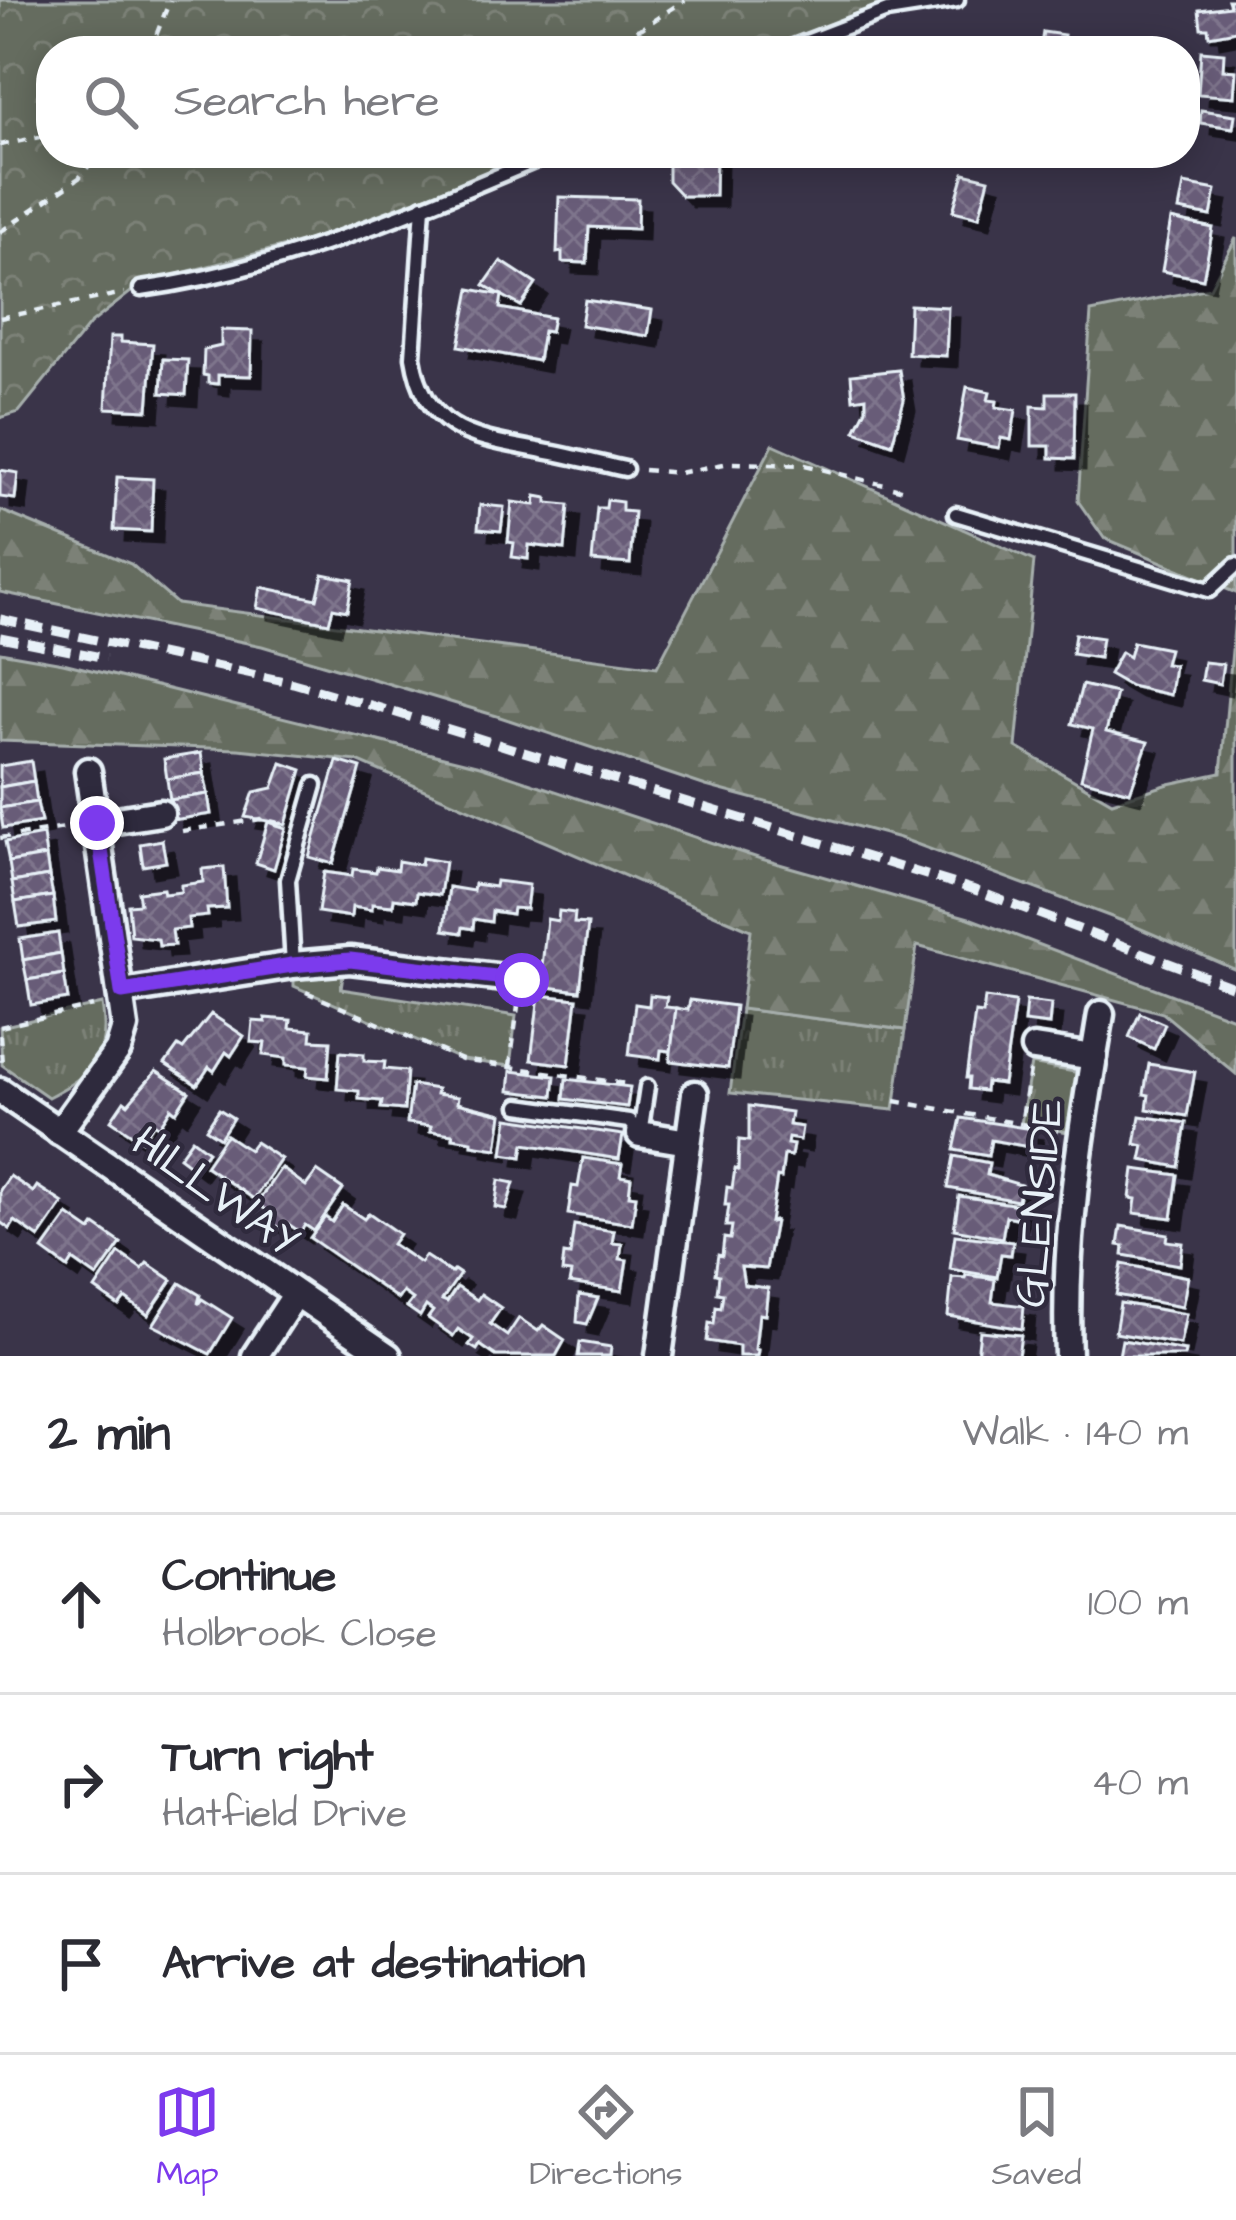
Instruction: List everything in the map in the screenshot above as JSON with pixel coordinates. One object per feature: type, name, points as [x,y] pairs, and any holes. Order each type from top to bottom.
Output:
[{"type":"street","points":[[58,1132],[118,1050],[124,1027],[88,770]]},
{"type":"street","points":[[97,823],[161,813]]},
{"type":"street","points":[[122,996],[257,970],[350,960],[522,980]]},
{"type":"street","name":"GLENSIDE","points":[[1068,1356],[1066,1248],[1102,1014]]},
{"type":"street","name":"GLENSIDE","points":[[1034,1048],[1094,1057]]},
{"type":"street","name":"HILLWAY","points":[[0,1091],[388,1356]]},
{"type":"street","points":[[659,1356],[695,1094]]},
{"type":"street","points":[[640,1134],[688,1142]]},
{"type":"street","points":[[255,1356],[295,1295]]},
{"type":"lane","points":[[822,36],[887,11],[957,0]]},
{"type":"lane","points":[[141,289],[302,254],[516,168]]},
{"type":"lane","points":[[423,206],[412,357],[427,401],[453,426],[491,442],[625,469]]},
{"type":"lane","points":[[956,514],[1208,590],[1236,565]]},
{"type":"lane","points":[[292,965],[288,880],[314,785]]},
{"type":"lane","points":[[640,1134],[647,1087]]},
{"type":"lane","points":[[519,1106],[629,1121],[640,1134]]},
{"type":"path","points":[[156,36],[170,0]]},
{"type":"path","points":[[624,36],[685,0]]},
{"type":"path","points":[[0,145],[36,138]]},
{"type":"path","points":[[0,232],[87,168]]},
{"type":"path","points":[[0,318],[141,289]]},
{"type":"path","points":[[625,469],[679,473],[729,463],[805,465],[904,490]]},
{"type":"path","points":[[161,813],[167,833],[261,819],[302,829]]},
{"type":"path","points":[[0,838],[97,823]]},
{"type":"path","points":[[257,970],[462,1060],[647,1087]]},
{"type":"path","points":[[510,1066],[522,980]]},
{"type":"path","points":[[0,1067],[0,1031],[122,996]]},
{"type":"path","points":[[1021,1124],[1034,1048]]},
{"type":"path","points":[[895,1101],[1080,1135]]},
{"type":"green space","points":[[0,0],[952,0],[889,9],[823,36],[36,36],[36,168],[500,168],[316,238],[178,274],[132,291],[90,324],[19,412],[0,418]]},
{"type":"green space","points":[[1236,238],[1236,593],[1104,538],[1078,501],[1091,312],[1210,288]]},
{"type":"green space","points":[[773,444],[1034,561],[1016,747],[1112,802],[1221,773],[1236,606],[1236,970],[1125,922],[900,838],[706,786],[497,716],[262,646],[0,592],[0,510],[131,564],[177,604],[657,667]]},
{"type":"green space","points":[[0,652],[63,663],[480,766],[758,858],[969,918],[1236,1019],[1236,1074],[1163,1013],[917,946],[905,1030],[741,1009],[751,930],[357,761],[238,749],[0,741]]},
{"type":"green space","points":[[343,975],[341,989],[516,1016],[510,1066],[462,1060],[294,986],[294,979]]},
{"type":"green space","points":[[102,1004],[101,1050],[87,1071],[64,1089],[48,1097],[2,1065],[0,1027]]},
{"type":"green space","points":[[741,1009],[905,1030],[894,1110],[730,1093]]},
{"type":"green space","points":[[1031,1064],[1091,1075],[1080,1134],[1021,1124]]},
{"type":"building","points":[[1228,0],[1236,0],[1236,31],[1209,36],[1208,28],[1201,28],[1199,10],[1230,6]]},
{"type":"building","points":[[1201,51],[1224,53],[1223,70],[1236,71],[1234,97],[1200,94]]},
{"type":"building","points":[[1201,110],[1235,115],[1233,128],[1200,123]]},
{"type":"building","points":[[668,168],[716,168],[715,196],[682,196],[668,181]]},
{"type":"building","points":[[964,173],[989,179],[979,217],[953,211]]},
{"type":"building","points":[[1184,184],[1216,190],[1211,216],[1179,210]]},
{"type":"building","points":[[559,197],[638,199],[637,229],[589,227],[587,263],[562,262],[562,252],[557,253]]},
{"type":"building","points":[[1171,219],[1213,228],[1203,279],[1162,271]]},
{"type":"building","points":[[501,261],[536,284],[521,306],[484,285]]},
{"type":"building","points":[[470,289],[502,295],[500,308],[553,318],[550,332],[543,331],[538,361],[459,346]]},
{"type":"building","points":[[585,300],[652,310],[648,336],[581,325]]},
{"type":"building","points":[[910,305],[948,307],[946,356],[908,354]]},
{"type":"building","points":[[221,330],[252,331],[251,376],[218,375],[218,384],[208,383],[208,376],[203,375],[204,350],[221,346]]},
{"type":"building","points":[[110,337],[153,344],[148,410],[106,408]]},
{"type":"building","points":[[163,359],[188,360],[186,395],[161,393]]},
{"type":"building","points":[[899,370],[904,400],[892,444],[855,431],[866,409],[866,397],[853,399],[851,375]]},
{"type":"building","points":[[967,387],[990,392],[988,400],[997,401],[996,407],[1016,410],[1011,440],[1001,438],[999,448],[957,440]]},
{"type":"building","points":[[1047,393],[1075,393],[1074,459],[1050,458],[1050,446],[1032,446],[1032,406],[1047,407]]},
{"type":"building","points":[[0,470],[18,473],[15,499],[0,497]]},
{"type":"building","points":[[117,477],[153,479],[151,532],[114,530]]},
{"type":"building","points":[[536,496],[547,498],[547,503],[569,505],[565,549],[529,545],[528,559],[512,557],[514,543],[508,542],[512,502],[535,505]]},
{"type":"building","points":[[607,500],[622,502],[622,511],[634,512],[630,564],[592,561],[597,508],[606,508]]},
{"type":"building","points":[[480,505],[504,507],[501,531],[478,529]]},
{"type":"building","points":[[323,574],[353,580],[347,611],[333,608],[329,623],[257,608],[261,587],[317,599]]},
{"type":"building","points":[[1075,634],[1102,638],[1099,658],[1072,654]]},
{"type":"building","points":[[1133,642],[1169,649],[1165,664],[1174,665],[1170,695],[1130,686],[1109,674],[1121,652],[1129,657]]},
{"type":"building","points":[[1204,662],[1223,664],[1220,684],[1201,680]]},
{"type":"building","points":[[1082,685],[1116,693],[1106,732],[1148,742],[1130,792],[1081,779],[1093,729],[1072,724]]},
{"type":"building","points":[[201,753],[204,773],[167,779],[164,759]]},
{"type":"building","points":[[31,761],[34,781],[0,787],[0,766]]},
{"type":"building","points":[[337,761],[361,768],[333,864],[309,857]]},
{"type":"building","points":[[282,763],[302,770],[286,824],[245,817],[254,792],[273,788]]},
{"type":"building","points":[[204,773],[208,794],[170,800],[167,779]]},
{"type":"building","points":[[34,781],[37,802],[0,808],[0,787]]},
{"type":"building","points":[[208,794],[211,814],[173,820],[170,800]]},
{"type":"building","points":[[37,802],[41,822],[3,828],[0,808]]},
{"type":"building","points":[[268,822],[286,828],[274,869],[256,863]]},
{"type":"building","points":[[43,835],[46,856],[9,862],[5,842]]},
{"type":"building","points":[[162,840],[166,862],[143,866],[140,844]]},
{"type":"building","points":[[46,856],[49,876],[12,882],[9,862]]},
{"type":"building","points":[[422,858],[445,862],[440,895],[417,892],[416,901],[394,898],[393,906],[352,907],[351,917],[318,912],[324,872],[352,876],[353,869],[397,870],[398,861],[421,865]]},
{"type":"building","points":[[224,867],[227,908],[207,909],[208,916],[188,918],[189,928],[172,930],[174,945],[159,946],[158,939],[131,936],[128,905],[140,904],[138,892],[181,892],[181,885],[203,882],[202,869]]},
{"type":"building","points":[[49,876],[53,896],[15,902],[12,882]]},
{"type":"building","points":[[496,881],[529,885],[526,909],[513,908],[512,914],[492,911],[491,922],[474,919],[473,929],[463,927],[462,933],[444,930],[449,887],[473,891],[474,884],[495,887]]},
{"type":"building","points":[[53,896],[56,922],[19,927],[15,902]]},
{"type":"building","points":[[559,911],[575,913],[574,923],[588,924],[580,991],[540,986],[547,919],[558,921]]},
{"type":"building","points":[[58,933],[61,953],[23,960],[20,939]]},
{"type":"building","points":[[61,953],[64,974],[27,980],[23,960]]},
{"type":"building","points":[[64,974],[68,999],[31,1005],[27,980]]},
{"type":"building","points":[[539,995],[577,999],[569,1065],[531,1060]]},
{"type":"building","points":[[650,995],[667,997],[665,1007],[676,1008],[671,1051],[661,1050],[660,1059],[629,1055],[635,1004],[649,1006]]},
{"type":"building","points":[[985,998],[1015,1002],[1003,1084],[986,1082],[985,1091],[968,1089],[966,1078],[975,1013],[983,1014]]},
{"type":"building","points":[[690,1000],[735,1006],[728,1068],[670,1061],[676,1008],[688,1010]]},
{"type":"building","points":[[1026,1001],[1051,1004],[1049,1025],[1024,1022]]},
{"type":"building","points":[[1140,1013],[1165,1024],[1154,1049],[1129,1037]]},
{"type":"building","points":[[211,1014],[244,1036],[231,1056],[226,1052],[197,1085],[165,1064]]},
{"type":"building","points":[[265,1018],[291,1020],[290,1028],[312,1030],[311,1040],[331,1041],[328,1078],[307,1076],[308,1067],[286,1065],[286,1058],[263,1055],[265,1043],[251,1042],[253,1021],[266,1022]]},
{"type":"building","points":[[340,1052],[364,1054],[364,1061],[385,1062],[384,1069],[407,1071],[404,1110],[381,1108],[382,1101],[359,1099],[359,1091],[337,1089]]},
{"type":"building","points":[[1149,1064],[1195,1072],[1187,1116],[1147,1109],[1149,1095],[1144,1094]]},
{"type":"building","points":[[156,1071],[189,1092],[176,1112],[171,1108],[142,1141],[111,1120]]},
{"type":"building","points":[[511,1071],[555,1076],[553,1096],[509,1091]]},
{"type":"building","points":[[566,1079],[630,1087],[627,1107],[564,1099]]},
{"type":"building","points":[[412,1085],[437,1089],[436,1094],[458,1097],[457,1103],[502,1114],[497,1149],[430,1131],[431,1126],[407,1123]]},
{"type":"building","points":[[749,1106],[791,1112],[789,1125],[802,1127],[800,1140],[788,1138],[787,1144],[793,1145],[791,1156],[784,1155],[781,1178],[777,1177],[766,1269],[741,1267],[744,1285],[768,1288],[765,1315],[759,1314],[757,1356],[739,1356],[739,1346],[707,1341],[709,1323],[714,1324],[716,1307],[721,1308],[723,1294],[717,1293],[719,1275],[715,1274],[732,1226],[726,1226],[727,1187],[732,1188],[738,1170],[739,1140],[749,1141]]},
{"type":"building","points":[[219,1109],[233,1118],[220,1138],[206,1129]]},
{"type":"building","points":[[1140,1116],[1186,1123],[1179,1167],[1141,1160],[1144,1146],[1135,1144]]},
{"type":"building","points":[[508,1118],[623,1135],[619,1159],[524,1144],[522,1157],[503,1154]]},
{"type":"building","points":[[961,1118],[1032,1129],[1029,1147],[991,1140],[988,1156],[954,1150]]},
{"type":"building","points":[[226,1135],[249,1150],[255,1142],[281,1159],[254,1199],[205,1166]]},
{"type":"building","points":[[192,1139],[208,1151],[195,1169],[179,1157]]},
{"type":"building","points":[[954,1156],[989,1163],[987,1175],[1021,1185],[1018,1201],[948,1188]]},
{"type":"building","points":[[583,1158],[622,1164],[620,1176],[631,1178],[629,1195],[636,1196],[632,1224],[568,1214]]},
{"type":"building","points":[[281,1168],[306,1186],[317,1171],[343,1189],[314,1231],[305,1225],[300,1232],[287,1223],[282,1230],[266,1219],[270,1213],[257,1203]]},
{"type":"building","points":[[1134,1169],[1178,1175],[1172,1218],[1134,1213],[1136,1199],[1130,1198]]},
{"type":"building","points":[[10,1176],[33,1192],[37,1186],[63,1203],[39,1238],[15,1221],[10,1229],[0,1222],[0,1190]]},
{"type":"building","points":[[499,1180],[514,1183],[506,1209],[495,1207]]},
{"type":"building","points":[[959,1196],[1019,1205],[1016,1218],[1006,1216],[1002,1238],[954,1229]]},
{"type":"building","points":[[343,1205],[364,1219],[369,1213],[399,1234],[392,1244],[420,1263],[425,1256],[460,1274],[442,1300],[447,1302],[457,1287],[477,1300],[481,1294],[501,1308],[490,1324],[507,1336],[519,1318],[538,1331],[543,1325],[565,1340],[556,1356],[496,1356],[480,1345],[477,1350],[469,1345],[473,1339],[458,1329],[453,1336],[428,1318],[433,1311],[426,1306],[420,1316],[407,1307],[413,1299],[403,1292],[398,1299],[310,1238],[325,1217],[332,1222]]},
{"type":"building","points":[[68,1215],[91,1231],[95,1225],[121,1243],[97,1277],[73,1260],[68,1268],[43,1250]]},
{"type":"building","points":[[574,1225],[614,1231],[612,1243],[622,1244],[620,1259],[627,1260],[622,1291],[569,1283],[571,1273],[562,1272]]},
{"type":"building","points":[[1121,1226],[1168,1234],[1167,1241],[1183,1243],[1180,1265],[1123,1255],[1124,1246],[1118,1245]]},
{"type":"building","points":[[955,1235],[1013,1242],[1011,1255],[1001,1254],[997,1277],[950,1269]]},
{"type":"building","points":[[119,1253],[142,1269],[147,1263],[172,1280],[148,1315],[125,1298],[119,1306],[95,1289]]},
{"type":"building","points":[[1122,1264],[1188,1277],[1182,1307],[1116,1295]]},
{"type":"building","points":[[952,1277],[995,1279],[992,1302],[1024,1306],[1022,1329],[948,1316]]},
{"type":"building","points":[[180,1283],[200,1295],[198,1304],[202,1299],[232,1318],[210,1354],[153,1325]]},
{"type":"building","points":[[579,1295],[598,1298],[587,1324],[577,1322]]},
{"type":"building","points":[[1120,1303],[1186,1314],[1180,1344],[1115,1333]]},
{"type":"building","points":[[980,1331],[1021,1335],[1018,1356],[977,1356]]},
{"type":"building","points":[[1122,1340],[1185,1351],[1184,1356],[1119,1356]]},
{"type":"building","points":[[580,1342],[611,1347],[610,1356],[578,1356]]},
{"type":"railway","points":[[0,619],[293,683],[367,704],[972,889],[1236,988]]},
{"type":"railway","points":[[0,637],[106,658]]},
{"type":"route","points":[[97,823],[122,992],[350,960],[522,980]]}]
